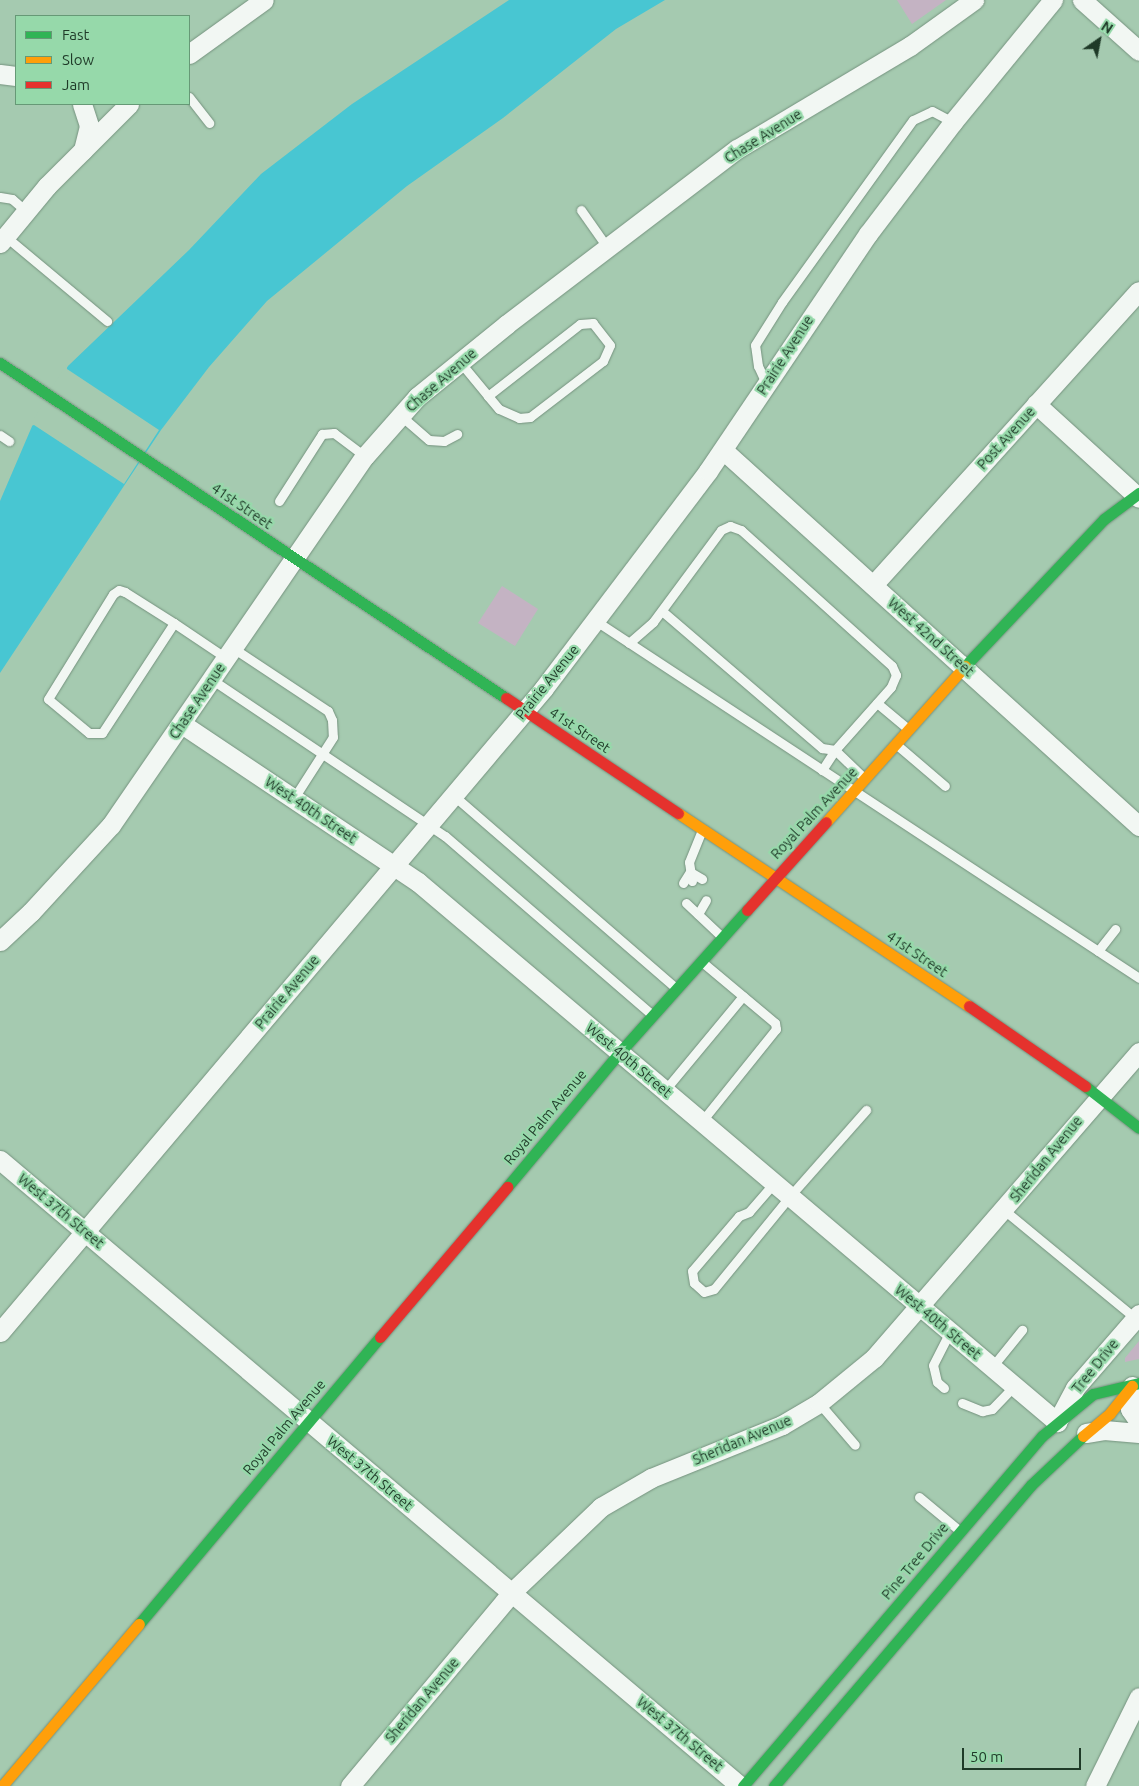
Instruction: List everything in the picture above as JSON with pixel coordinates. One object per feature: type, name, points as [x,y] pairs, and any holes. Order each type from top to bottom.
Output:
[{"type":"main road","name":"41st Street","points":[[0,363],[776,878],[1099,1096],[1139,1128]]},
{"type":"main road","name":"Royal Palm Avenue","points":[[3,1784],[620,1052],[1075,547],[1138,495]]},
{"type":"main road","name":"Pine Tree Drive","points":[[742,1786],[1029,1449],[1057,1422],[1093,1394],[1135,1385]]},
{"type":"main road","points":[[774,1786],[1051,1464],[1110,1413],[1135,1385]]},
{"type":"main road","points":[[1051,1464],[1061,1439],[1057,1422]]},
{"type":"street","points":[[190,53],[264,0]]},
{"type":"street","name":"Chase Avenue","points":[[0,941],[31,912],[111,825],[365,456],[400,415],[460,362],[607,247],[737,149],[910,46],[974,0]]},
{"type":"street","name":"Prairie Avenue","points":[[0,1332],[524,712],[596,621],[723,450],[766,383],[868,234],[953,122],[1053,0]]},
{"type":"street","points":[[1082,0],[1139,51]]},
{"type":"street","points":[[0,74],[15,76]]},
{"type":"street","points":[[82,105],[89,126],[83,150]]},
{"type":"street","points":[[3,239],[26,211],[83,150],[129,105]]},
{"type":"street","name":"Post Avenue","points":[[873,585],[1139,291]]},
{"type":"street","points":[[1036,404],[1138,495]]},
{"type":"street","name":"West 42nd Street","points":[[723,450],[1139,826]]},
{"type":"street","name":"West 40th Street","points":[[182,724],[394,865],[620,1052],[1057,1422]]},
{"type":"street","name":"Sheridan Avenue","points":[[350,1786],[512,1592],[601,1507],[651,1478],[782,1424],[819,1403],[874,1358],[1139,1052]]},
{"type":"street","name":"West 37th Street","points":[[0,1160],[742,1786]]},
{"type":"street","name":"Tree Drive","points":[[1057,1422],[1075,1388],[1137,1316]]},
{"type":"street","points":[[1135,1385],[1130,1409],[1139,1422]]},
{"type":"street","points":[[1086,1433],[1104,1430],[1139,1433]]},
{"type":"street","points":[[1095,1786],[1139,1697]]},
{"type":"lane","points":[[190,98],[210,123]]},
{"type":"lane","points":[[766,383],[758,366],[755,345],[782,302],[912,120],[932,111],[953,122]]},
{"type":"lane","points":[[0,197],[12,198],[26,211]]},
{"type":"lane","points":[[581,210],[607,247]]},
{"type":"lane","points":[[3,239],[107,321]]},
{"type":"lane","points":[[460,362],[488,396],[508,415],[530,416],[603,361],[609,354],[610,345],[593,323],[580,324],[488,396]]},
{"type":"lane","points":[[400,415],[429,440],[444,441],[458,434]]},
{"type":"lane","points":[[279,501],[322,434],[334,433],[365,456]]},
{"type":"lane","points":[[0,435],[9,441]]},
{"type":"lane","points":[[629,643],[662,611],[721,530],[730,526],[741,530],[892,666],[894,682],[834,750],[822,770]]},
{"type":"lane","points":[[174,623],[102,733],[89,733],[48,699],[113,594],[119,590],[328,711],[334,728],[321,755],[294,798]]},
{"type":"lane","points":[[662,611],[822,748],[834,750],[866,779]]},
{"type":"lane","points":[[596,621],[1139,978]]},
{"type":"lane","points":[[212,680],[427,826],[445,836],[653,1015]]},
{"type":"lane","points":[[876,703],[910,730]]},
{"type":"lane","points":[[897,745],[945,786]]},
{"type":"lane","points":[[453,795],[677,989]]},
{"type":"lane","points":[[702,830],[689,862],[688,879],[702,880]]},
{"type":"lane","points":[[698,914],[706,900]]},
{"type":"lane","points":[[690,902],[698,914],[723,937]]},
{"type":"lane","points":[[1098,951],[1115,929]]},
{"type":"lane","points":[[702,962],[776,1023],[776,1029],[702,1121]]},
{"type":"lane","points":[[665,1090],[743,996]]},
{"type":"lane","points":[[774,1182],[749,1212],[739,1216],[692,1271],[694,1283],[704,1292],[714,1289],[790,1196],[866,1110]]},
{"type":"lane","points":[[1004,1210],[1137,1316]]},
{"type":"lane","points":[[992,1367],[1022,1330]]},
{"type":"lane","points":[[944,1388],[937,1382],[933,1365],[950,1332]]},
{"type":"lane","points":[[962,1403],[982,1411],[992,1410],[1014,1386]]},
{"type":"lane","points":[[819,1403],[855,1444]]},
{"type":"lane","points":[[919,1497],[960,1531]]},
{"type":"shaded area","points":[[897,0],[946,0],[912,24]]},
{"type":"shaded area","points":[[502,586],[538,609],[515,646],[478,623]]},
{"type":"shaded area","points":[[1139,1341],[1139,1359],[1125,1362],[1125,1358]]},
{"type":"water","points":[[509,0],[665,0],[616,29],[503,118],[407,186],[267,301],[209,367],[161,430],[0,673],[0,501],[33,424],[68,366],[189,250],[261,174],[352,104]]},
{"type":"pier","points":[[66,364],[67,369],[159,430],[124,484],[34,425],[30,426]]},
{"type":"traffic: fast","points":[[0,363],[506,698]]},
{"type":"traffic: fast","points":[[965,666],[1104,519],[1139,493]]},
{"type":"traffic: fast","points":[[507,1187],[620,1052],[747,910]]},
{"type":"traffic: fast","points":[[1085,1086],[1139,1128]]},
{"type":"traffic: fast","points":[[139,1624],[380,1337]]},
{"type":"traffic: fast","points":[[743,1786],[1042,1436],[1093,1394],[1139,1383]]},
{"type":"traffic: fast","points":[[774,1786],[1031,1485],[1083,1436]]},
{"type":"traffic: slow","points":[[826,822],[965,666]]},
{"type":"traffic: slow","points":[[678,813],[969,1006]]},
{"type":"traffic: slow","points":[[1083,1436],[1110,1413],[1132,1386]]},
{"type":"traffic: slow","points":[[2,1786],[139,1624]]},
{"type":"traffic: jam","points":[[506,698],[678,813]]},
{"type":"traffic: jam","points":[[747,910],[826,822]]},
{"type":"traffic: jam","points":[[969,1006],[1085,1086]]},
{"type":"traffic: jam","points":[[380,1337],[507,1187]]}]
